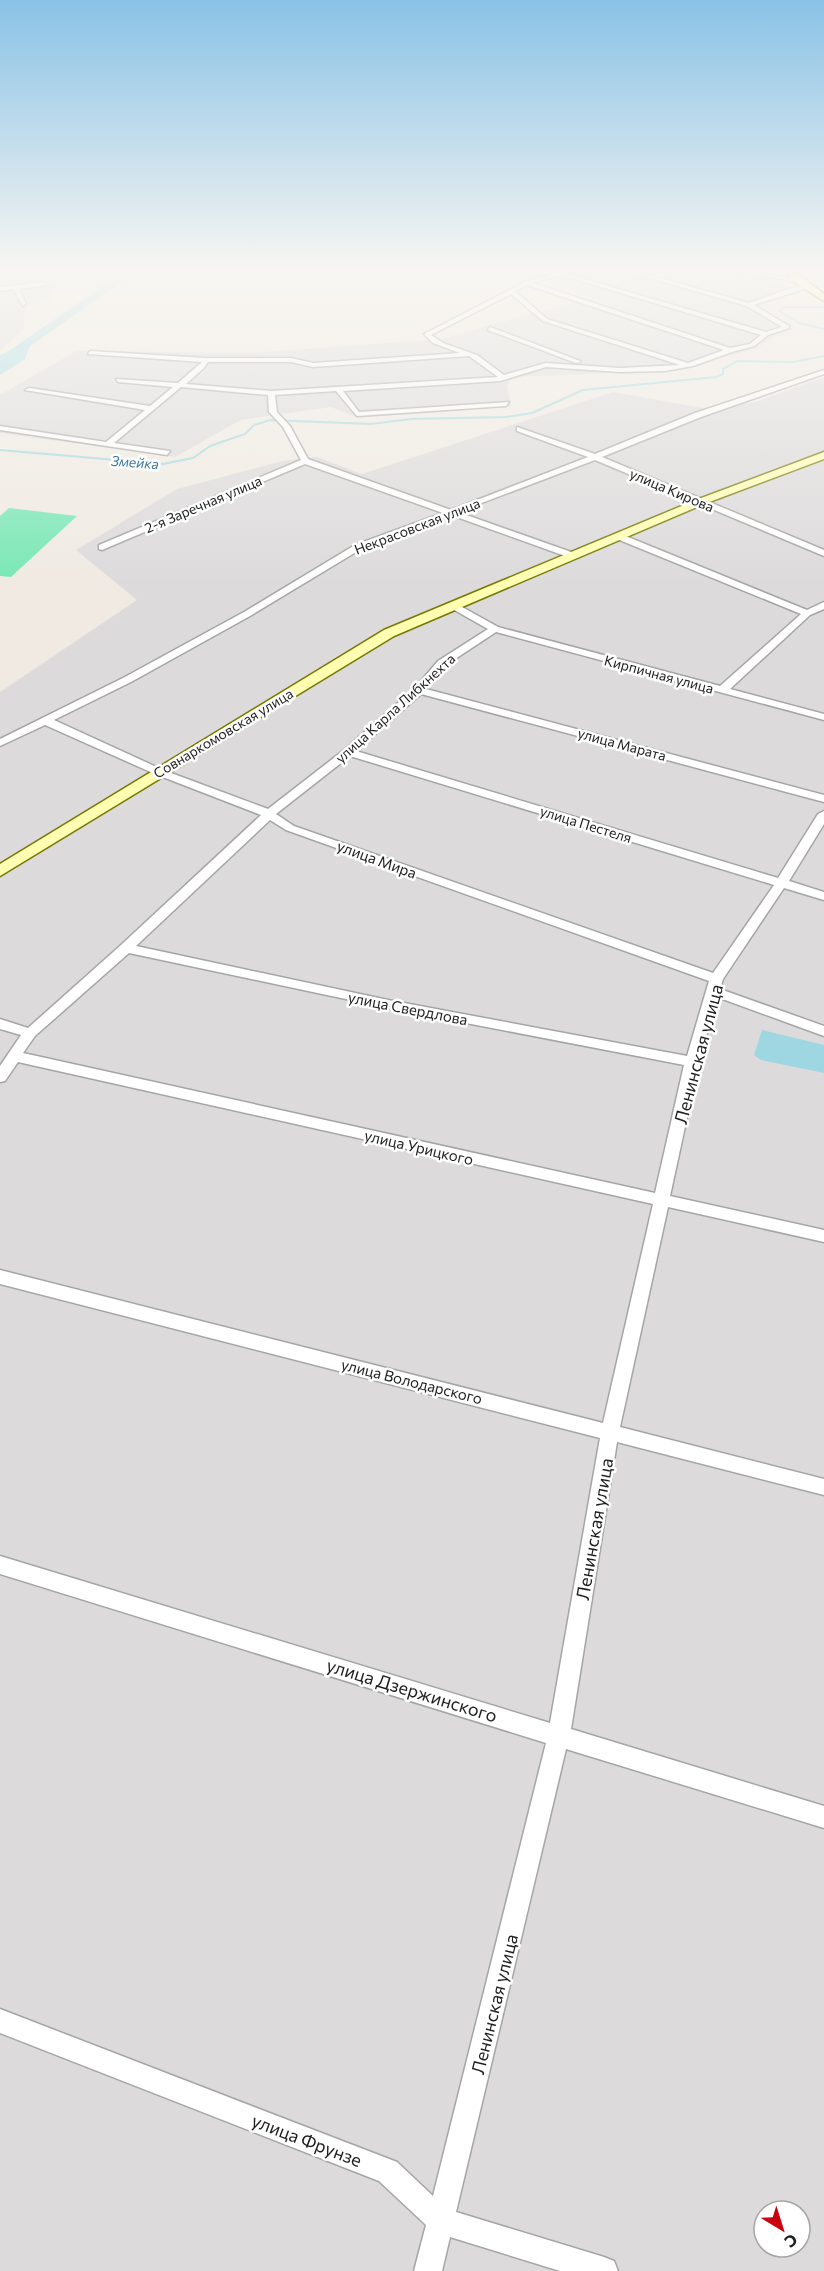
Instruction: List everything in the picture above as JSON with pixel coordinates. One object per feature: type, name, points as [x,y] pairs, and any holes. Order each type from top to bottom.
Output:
[{"type":"street","points":[[106,445],[191,374]]},
{"type":"street","points":[[499,374],[502,377]]},
{"type":"street","points":[[118,380],[271,393],[500,379],[513,374]]},
{"type":"street","name":"Некрасовская улица","points":[[0,744],[247,614],[358,547],[593,456],[819,374]]},
{"type":"street","points":[[29,390],[149,408]]},
{"type":"street","points":[[339,390],[357,414],[506,405]]},
{"type":"street","points":[[271,393],[274,414],[286,426],[305,461],[572,555]]},
{"type":"street","points":[[0,428],[167,453]]},
{"type":"street","name":"улица Кирова","points":[[520,429],[593,456],[824,553]]},
{"type":"street","points":[[452,605],[700,502],[824,456]]},
{"type":"street","name":"2-я Заречная улица","points":[[102,547],[305,461]]},
{"type":"street","points":[[620,537],[807,613]]},
{"type":"street","points":[[452,605],[495,629]]},
{"type":"street","name":"Совнаркомовская улица","points":[[0,871],[389,633],[452,605]]},
{"type":"street","points":[[721,691],[807,613],[824,606]]},
{"type":"street","name":"улица Карла Либкнехта","points":[[0,1077],[30,1034],[269,814],[348,752],[419,690],[442,663],[495,629]]},
{"type":"street","name":"Кирпичная улица","points":[[495,629],[824,717]]},
{"type":"street","name":"улица Марата","points":[[419,690],[824,800]]},
{"type":"street","name":"улица Мира","points":[[46,721],[159,772],[269,814],[290,828],[714,985],[824,1031]]},
{"type":"street","name":"улица Пестеля","points":[[348,752],[824,896]]},
{"type":"street","name":"Ленинская улица","points":[[428,2271],[559,1734],[610,1432],[663,1202],[692,1062],[714,985],[824,814]]},
{"type":"street","name":"улица Свердлова","points":[[126,948],[388,1004],[692,1062]]},
{"type":"street","points":[[0,1024],[30,1034]]},
{"type":"street","name":"улица Урицкого","points":[[14,1056],[824,1236]]},
{"type":"street","name":"улица Володарского","points":[[0,1277],[824,1487]]},
{"type":"street","name":"улица Дзержинского","points":[[0,1565],[559,1734],[824,1817]]},
{"type":"street","name":"улица Фрунзе","points":[[0,2021],[388,2171],[441,2221],[604,2271]]},
{"type":"shaded area","points":[[36,374],[585,374],[513,377],[507,386],[511,406],[358,418],[331,407],[241,420],[175,457],[0,433],[0,395]]},
{"type":"shaded area","points":[[824,377],[824,2271],[0,2271],[0,692],[137,600],[76,550],[177,489],[282,461],[317,457],[362,474],[613,392],[702,408],[756,402]]},
{"type":"green space","points":[[9,508],[77,516],[11,577],[0,576],[0,516]]},
{"type":"water","points":[[762,1030],[824,1045],[824,1073],[761,1060],[754,1055]]},
{"type":"waterway","name":"Змейка","points":[[0,450],[163,464],[193,458],[210,446],[245,434],[254,425],[270,420],[371,424],[411,419],[506,417],[532,413],[583,390],[716,377],[723,374]]}]
